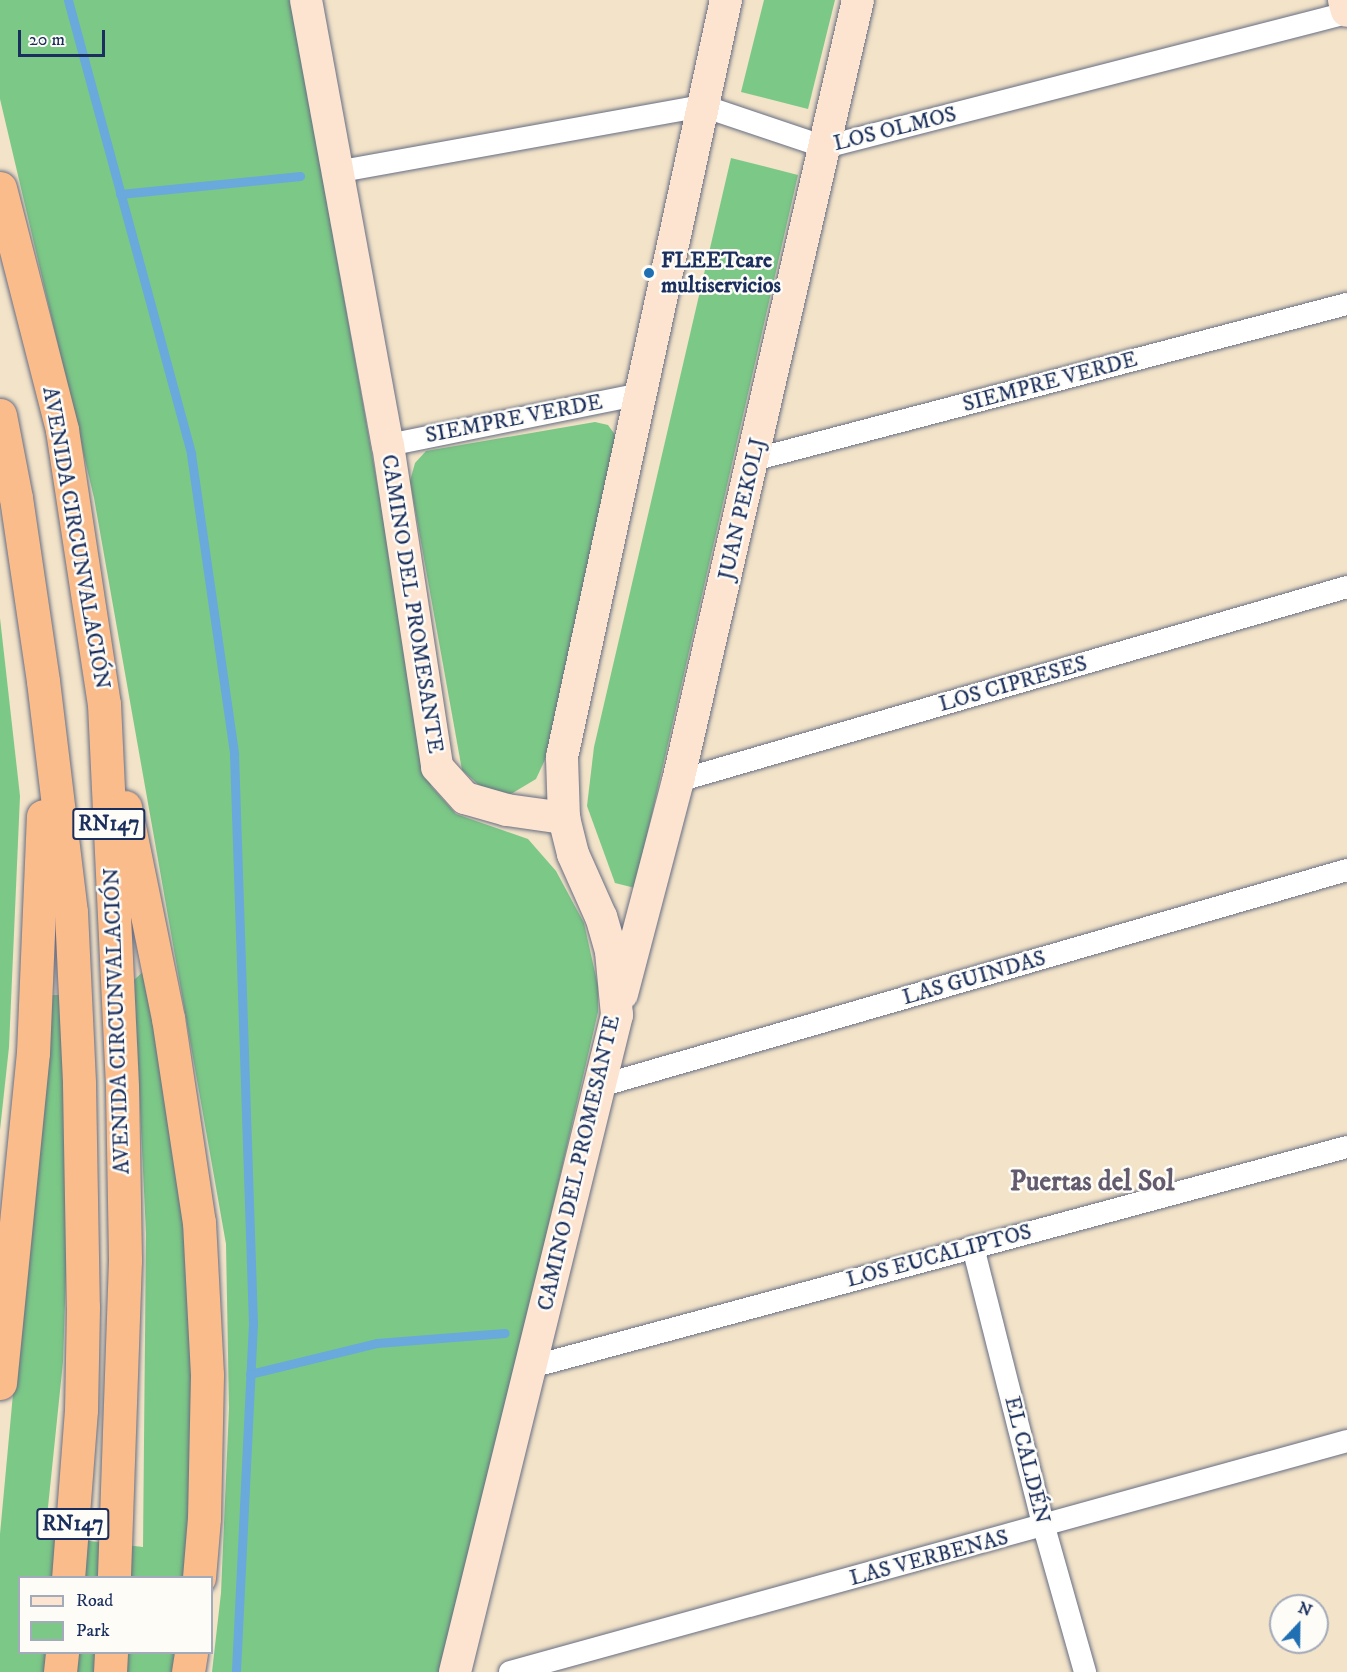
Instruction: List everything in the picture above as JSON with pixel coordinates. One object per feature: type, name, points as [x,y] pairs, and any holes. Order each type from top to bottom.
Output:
[{"type":"highway","name":"AVENIDA CIRCUNVALACIÓN","points":[[0,188],[62,430],[104,704],[122,1087],[125,1248],[114,1576]]},
{"type":"highway","name":"AVENIDA CIRCUNVALACIÓN","points":[[0,415],[16,498],[71,912],[78,1073],[83,1307],[77,1470],[68,1576]]},
{"type":"highway","points":[[104,704],[168,1017],[199,1222],[207,1375],[204,1518],[199,1576]]},
{"type":"highway","points":[[0,1383],[33,1053],[47,719]]},
{"type":"highway","points":[[60,1672],[62,1654]]},
{"type":"highway","points":[[110,1672],[111,1654]]},
{"type":"highway","points":[[188,1672],[191,1654]]},
{"type":"street","name":"CAMINO DEL PROMESANTE","points":[[306,0],[388,445],[437,766],[465,798],[507,810],[564,818],[573,854],[601,917],[610,951],[617,1015],[455,1672]]},
{"type":"street","points":[[564,818],[562,757],[726,0]]},
{"type":"street","name":"JUAN PEKOLJ","points":[[617,1015],[678,781],[858,0]]},
{"type":"street","points":[[1344,0],[1347,12]]},
{"type":"street","name":"LOS OLMOS","points":[[336,172],[703,106],[825,147],[1347,12]]},
{"type":"street","name":"SIEMPRE VERDE","points":[[753,460],[1347,304]]},
{"type":"street","name":"SIEMPRE VERDE","points":[[388,445],[640,394]]},
{"type":"street","name":"LOS CIPRESES","points":[[678,781],[1347,587]]},
{"type":"street","name":"LAS GUINDAS","points":[[600,1086],[1347,870]]},
{"type":"street","name":"LOS EUCALIPTOS","points":[[531,1367],[972,1246],[1347,1147]]},
{"type":"street","name":"EL CALDÉN","points":[[972,1246],[1044,1527],[1086,1672]]},
{"type":"street","name":"LAS VERBENAS","points":[[510,1672],[1044,1527],[1347,1441]]},
{"type":"green space","points":[[0,0],[291,0],[431,786],[456,814],[528,839],[556,871],[584,923],[598,986],[598,1012],[445,1672],[212,1672],[221,1593],[229,1408],[226,1244],[94,498],[0,99]]},
{"type":"green space","points":[[764,0],[835,0],[808,109],[741,92]]},
{"type":"green space","points":[[731,158],[798,175],[635,888],[615,883],[587,806],[594,747]]},
{"type":"green space","points":[[595,422],[608,425],[616,436],[549,751],[536,779],[511,794],[481,787],[462,770],[410,481],[415,463],[426,451]]},
{"type":"green space","points":[[0,618],[20,796],[9,1047],[0,1130]]},
{"type":"green space","points":[[146,969],[193,1225],[189,1576],[18,1576],[18,1654],[181,1654],[178,1672],[0,1672],[0,1534],[50,995],[64,995],[70,1154],[63,1362],[45,1536],[143,1547],[146,1233],[134,980]]},
{"type":"waterway","points":[[68,0],[191,454],[234,754],[253,1323],[236,1672]]},
{"type":"waterway","points":[[120,194],[300,176]]},
{"type":"waterway","points":[[250,1374],[377,1343],[505,1333]]},
{"type":"place","name":"FLEETcare multiservicios","points":[[649,273]]},
{"type":"district","name":"Puertas del Sol","points":[[1092,1182]]}]
